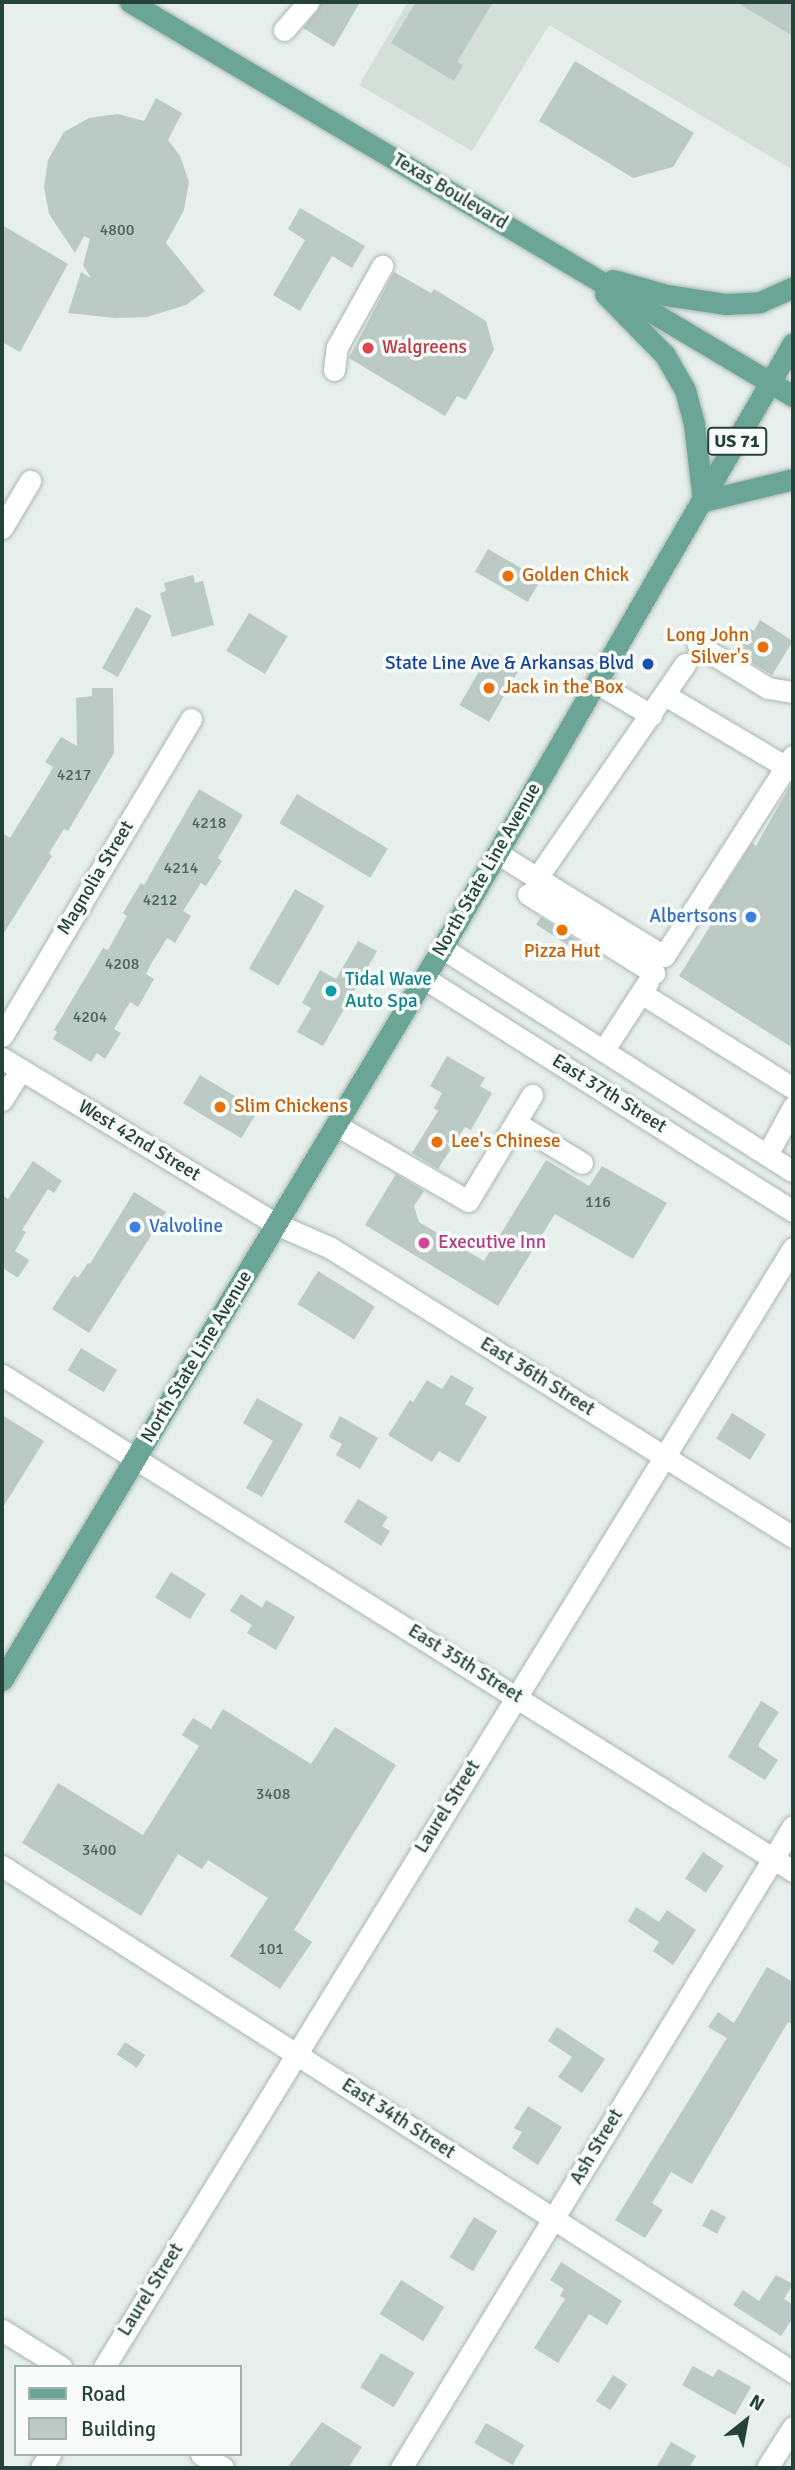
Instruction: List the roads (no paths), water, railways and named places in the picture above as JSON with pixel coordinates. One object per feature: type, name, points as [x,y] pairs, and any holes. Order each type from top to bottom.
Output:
[{"type":"main road","name":"Texas Boulevard","points":[[130,2],[581,271],[771,380],[793,396]]},
{"type":"main road","points":[[581,271],[666,295],[726,304],[760,302],[793,287]]},
{"type":"main road","points":[[581,271],[665,355],[685,390],[694,424],[703,501],[793,479]]},
{"type":"main road","name":"North State Line Avenue","points":[[2,1680],[442,948],[793,343]]},
{"type":"street","points":[[285,30],[308,2]]},
{"type":"street","points":[[334,370],[337,347],[382,266]]},
{"type":"street","points":[[2,528],[30,481]]},
{"type":"street","points":[[698,645],[768,688],[792,692]]},
{"type":"street","points":[[532,886],[565,832],[685,664]]},
{"type":"street","points":[[597,683],[651,715]]},
{"type":"street","points":[[603,1051],[791,765],[665,695]]},
{"type":"street","name":"Magnolia Street","points":[[2,1036],[191,719]]},
{"type":"street","points":[[497,853],[532,886],[659,964]]},
{"type":"street","name":"East 37th Street","points":[[442,948],[793,1171]]},
{"type":"street","name":"East 37th Street","points":[[424,978],[793,1211]]},
{"type":"street","points":[[641,993],[793,1088]]},
{"type":"street","name":"West 42nd Street","points":[[2,1058],[276,1224]]},
{"type":"street","points":[[2,1100],[21,1069]]},
{"type":"street","points":[[336,1125],[468,1201],[532,1095]]},
{"type":"street","points":[[767,1155],[793,1107]]},
{"type":"street","points":[[516,1123],[582,1163]]},
{"type":"street","name":"East 36th Street","points":[[276,1224],[329,1247],[793,1537]]},
{"type":"street","name":"Laurel Street","points":[[105,2365],[793,1248]]},
{"type":"street","name":"East 35th Street","points":[[2,1375],[136,1456],[793,1871]]},
{"type":"street","name":"Ash Street","points":[[401,2468],[793,1826]]},
{"type":"street","name":"East 34th Street","points":[[2,1866],[793,2372]]},
{"type":"street","points":[[2,2330],[58,2365]]},
{"type":"street","points":[[767,2468],[793,2427]]},
{"type":"street","points":[[204,2456],[223,2468]]},
{"type":"place","name":"Walgreens","points":[[368,348]]},
{"type":"place","name":"Golden Chick","points":[[508,576]]},
{"type":"place","name":"Long John Silver's","points":[[763,647]]},
{"type":"place","name":"State Line Ave & Arkansas Blvd","points":[[648,664]]},
{"type":"place","name":"Jack in the Box","points":[[489,688]]},
{"type":"place","name":"Albertsons","points":[[751,917]]},
{"type":"place","name":"Pizza Hut","points":[[562,930]]},
{"type":"place","name":"Tidal Wave Auto Spa","points":[[331,991]]},
{"type":"place","name":"Slim Chickens","points":[[220,1107]]},
{"type":"place","name":"Lee's Chinese","points":[[437,1142]]},
{"type":"place","name":"Valvoline","points":[[135,1227]]},
{"type":"place","name":"Executive Inn","points":[[424,1243]]}]
